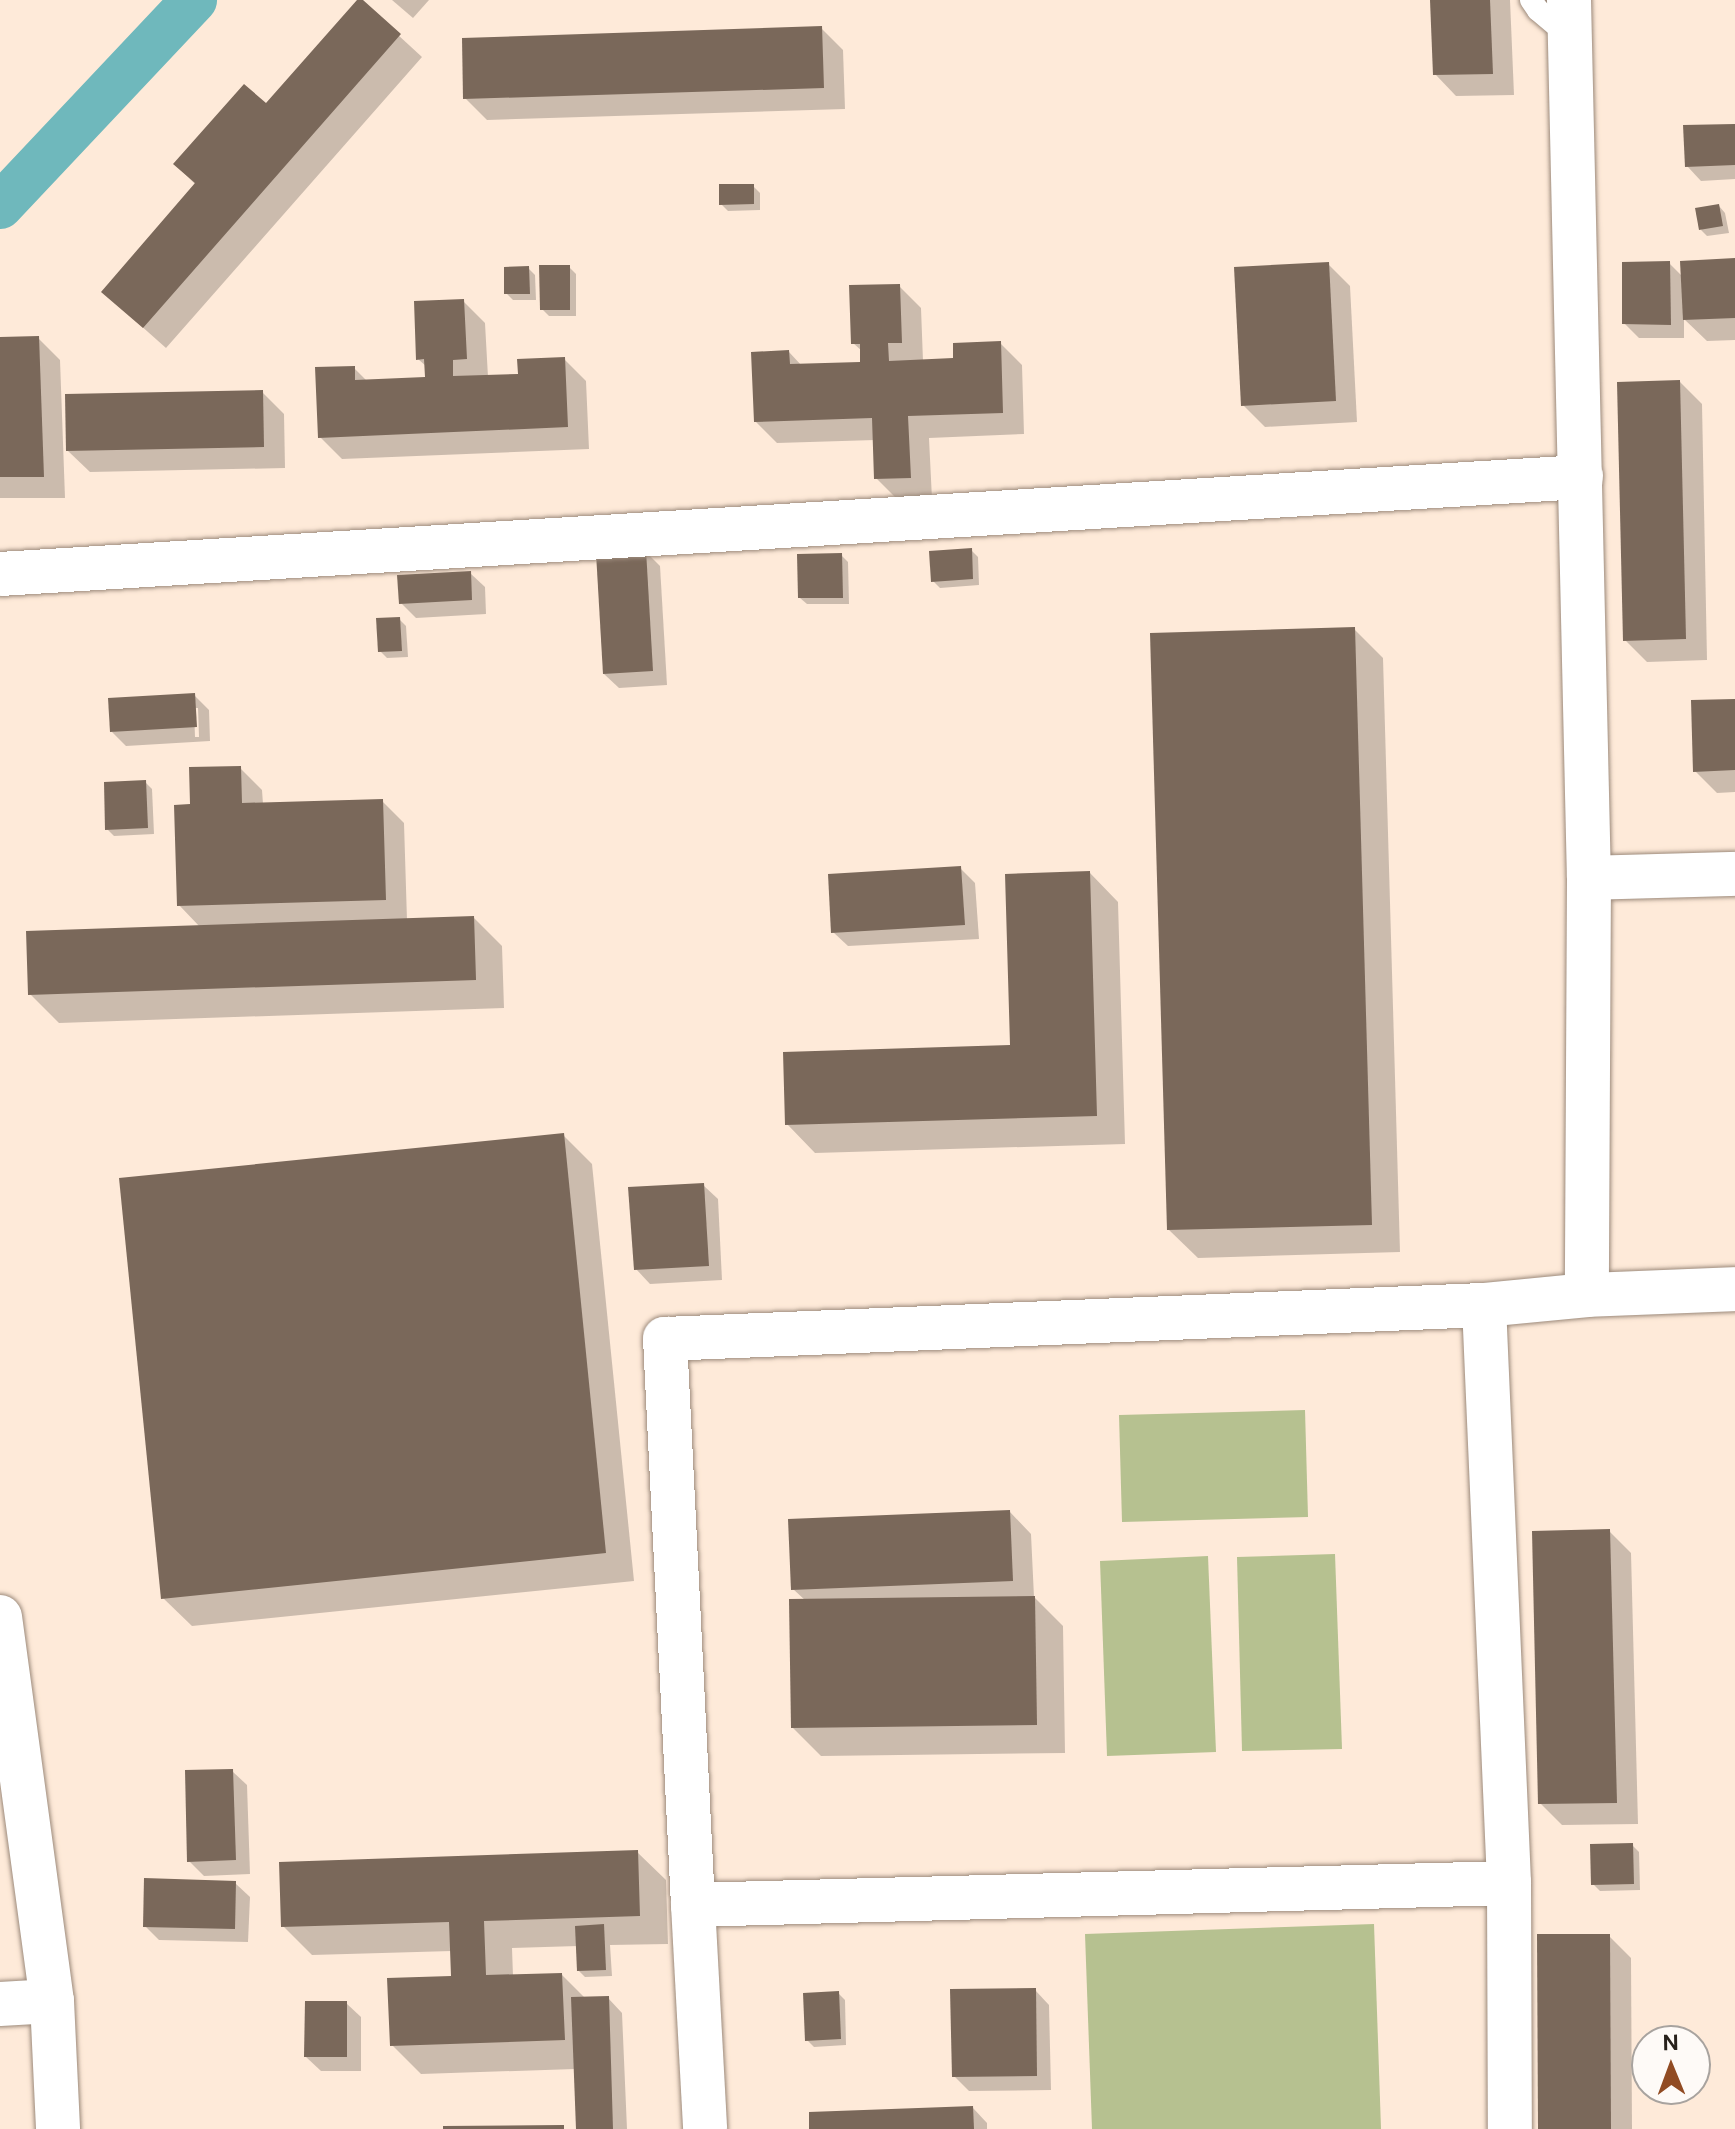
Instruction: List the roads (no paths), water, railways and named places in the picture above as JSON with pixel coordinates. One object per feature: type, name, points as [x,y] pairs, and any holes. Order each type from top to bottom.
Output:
[{"type":"street","points":[[1570,19],[1589,878],[1587,1295]]},
{"type":"street","points":[[0,574],[1581,477]]},
{"type":"street","points":[[1589,878],[1735,874]]},
{"type":"street","points":[[705,2129],[665,1339],[1484,1305],[1587,1295],[1735,1289]]},
{"type":"street","points":[[1484,1305],[1509,1883],[1510,2129]]},
{"type":"street","points":[[0,1617],[52,2001],[58,2129]]},
{"type":"street","points":[[693,1905],[1509,1883]]},
{"type":"street","points":[[0,2004],[52,2001]]},
{"type":"lane","points":[[1531,0],[1538,10],[1570,19]]},
{"type":"waterway","points":[[0,206],[194,0]]}]
